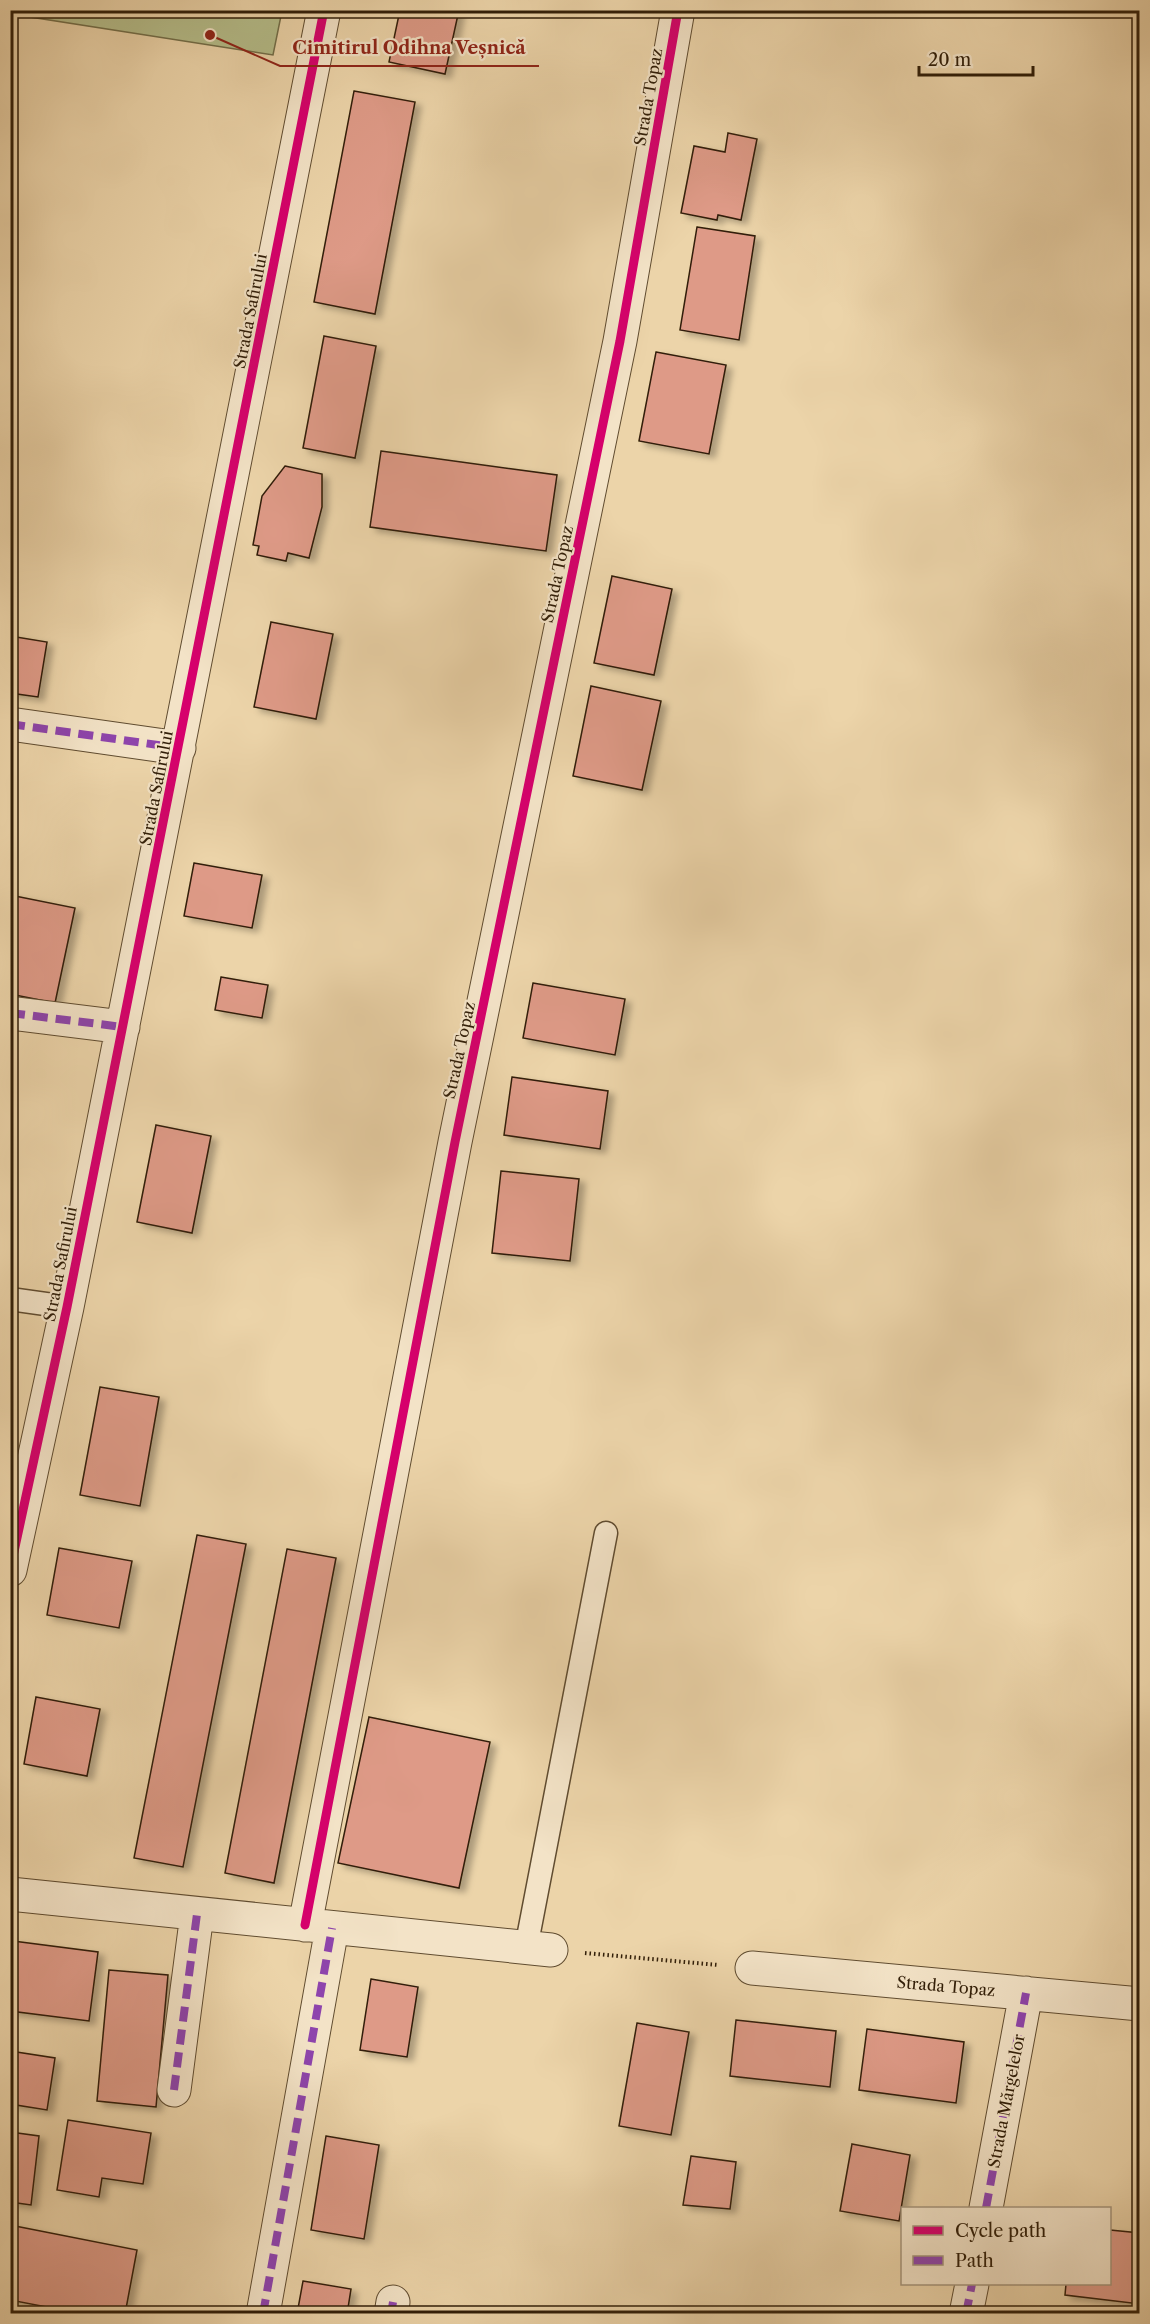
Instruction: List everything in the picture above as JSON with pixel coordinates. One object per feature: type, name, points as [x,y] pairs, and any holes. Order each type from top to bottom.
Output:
[{"type":"street","name":"Strada Safirului","points":[[12,1553],[68,1307],[324,10]]},
{"type":"street","name":"Strada Topaz","points":[[263,2313],[319,1926],[455,1142],[621,341],[678,10]]},
{"type":"street","name":"Strada Safirului","points":[[10,724],[179,748]]},
{"type":"street","points":[[10,1013],[123,1027]]},
{"type":"street","points":[[10,1894],[539,1949]]},
{"type":"street","points":[[174,2090],[197,1914]]},
{"type":"street","name":"Strada Topaz","points":[[752,1968],[1140,2004]]},
{"type":"street","name":"Strada Mărgelelor","points":[[986,2207],[1026,1993]]},
{"type":"street","points":[[966,2313],[972,2285]]},
{"type":"lane","name":"Strada Safirului","points":[[10,1299],[68,1307]]},
{"type":"lane","points":[[539,1949],[606,1533]]},
{"type":"path","points":[[539,1949],[752,1968]]},
{"type":"green space","points":[[10,11],[282,11],[273,55],[11,14]]},
{"type":"building","points":[[400,10],[459,10],[445,74],[389,62]]},
{"type":"building","points":[[354,91],[415,102],[375,314],[314,302]]},
{"type":"building","points":[[728,133],[757,139],[741,220],[718,215],[717,220],[681,213],[694,146],[725,152]]},
{"type":"building","points":[[697,227],[755,236],[739,340],[680,330]]},
{"type":"building","points":[[324,336],[376,346],[355,458],[303,448]]},
{"type":"building","points":[[656,352],[726,365],[709,454],[639,441]]},
{"type":"building","points":[[381,451],[557,475],[546,551],[370,527]]},
{"type":"building","points":[[285,466],[322,474],[322,507],[309,558],[288,553],[286,561],[257,555],[259,546],[253,545],[262,496]]},
{"type":"building","points":[[612,576],[672,589],[654,675],[594,663]]},
{"type":"building","points":[[271,622],[333,634],[316,719],[254,707]]},
{"type":"building","points":[[10,636],[47,642],[38,697],[10,693]]},
{"type":"building","points":[[591,686],[661,701],[642,790],[573,776]]},
{"type":"building","points":[[194,863],[262,875],[252,928],[184,916]]},
{"type":"building","points":[[10,895],[75,908],[55,1003],[10,994]]},
{"type":"building","points":[[221,977],[268,985],[262,1018],[215,1010]]},
{"type":"building","points":[[533,983],[625,999],[615,1055],[523,1038]]},
{"type":"building","points":[[512,1077],[608,1091],[600,1149],[504,1135]]},
{"type":"building","points":[[156,1125],[211,1136],[192,1233],[137,1222]]},
{"type":"building","points":[[501,1171],[579,1179],[570,1261],[492,1253]]},
{"type":"building","points":[[100,1387],[159,1397],[140,1506],[80,1495]]},
{"type":"building","points":[[197,1535],[246,1544],[183,1867],[134,1858]]},
{"type":"building","points":[[59,1548],[132,1561],[119,1628],[47,1615]]},
{"type":"building","points":[[287,1549],[336,1558],[274,1883],[225,1873]]},
{"type":"building","points":[[36,1697],[100,1709],[87,1776],[24,1764]]},
{"type":"building","points":[[369,1717],[490,1742],[459,1888],[338,1863]]},
{"type":"building","points":[[13,1941],[98,1952],[89,2021],[10,2011]]},
{"type":"building","points":[[109,1970],[168,1975],[156,2107],[97,2101]]},
{"type":"building","points":[[371,1979],[418,1987],[407,2057],[360,2050]]},
{"type":"building","points":[[736,2020],[836,2031],[830,2087],[730,2076]]},
{"type":"building","points":[[637,2023],[689,2032],[671,2135],[619,2126]]},
{"type":"building","points":[[867,2029],[964,2042],[956,2103],[859,2090]]},
{"type":"building","points":[[10,2051],[55,2058],[47,2110],[10,2104]]},
{"type":"building","points":[[68,2120],[151,2133],[143,2184],[102,2178],[99,2197],[57,2190]]},
{"type":"building","points":[[10,2132],[39,2136],[31,2205],[10,2202]]},
{"type":"building","points":[[326,2136],[379,2145],[364,2239],[311,2230]]},
{"type":"building","points":[[852,2144],[910,2155],[899,2221],[840,2211]]},
{"type":"building","points":[[691,2156],[736,2162],[730,2209],[683,2205]]},
{"type":"building","points":[[10,2225],[137,2250],[125,2314],[83,2314],[10,2300]]},
{"type":"building","points":[[1111,2230],[1140,2233],[1140,2304],[1065,2295],[1066,2285],[1111,2285]]},
{"type":"building","points":[[303,2281],[351,2289],[347,2314],[297,2314]]},
{"type":"marked path","points":[[10,724],[179,748]]},
{"type":"marked path","points":[[10,1013],[123,1027]]},
{"type":"marked path","points":[[174,2090],[197,1914]]},
{"type":"marked path","points":[[263,2314],[332,1928]]},
{"type":"marked path","points":[[986,2207],[1026,1993]]},
{"type":"marked path","points":[[966,2314],[972,2285]]},
{"type":"marked path","points":[[391,2314],[393,2302]]},
{"type":"cycle path","points":[[10,1570],[67,1307],[324,10]]},
{"type":"cycle path","points":[[305,1925],[455,1142],[620,341],[678,10]]},
{"type":"place","name":"Cimitirul Odihna Veșnică","points":[[210,35]]}]
